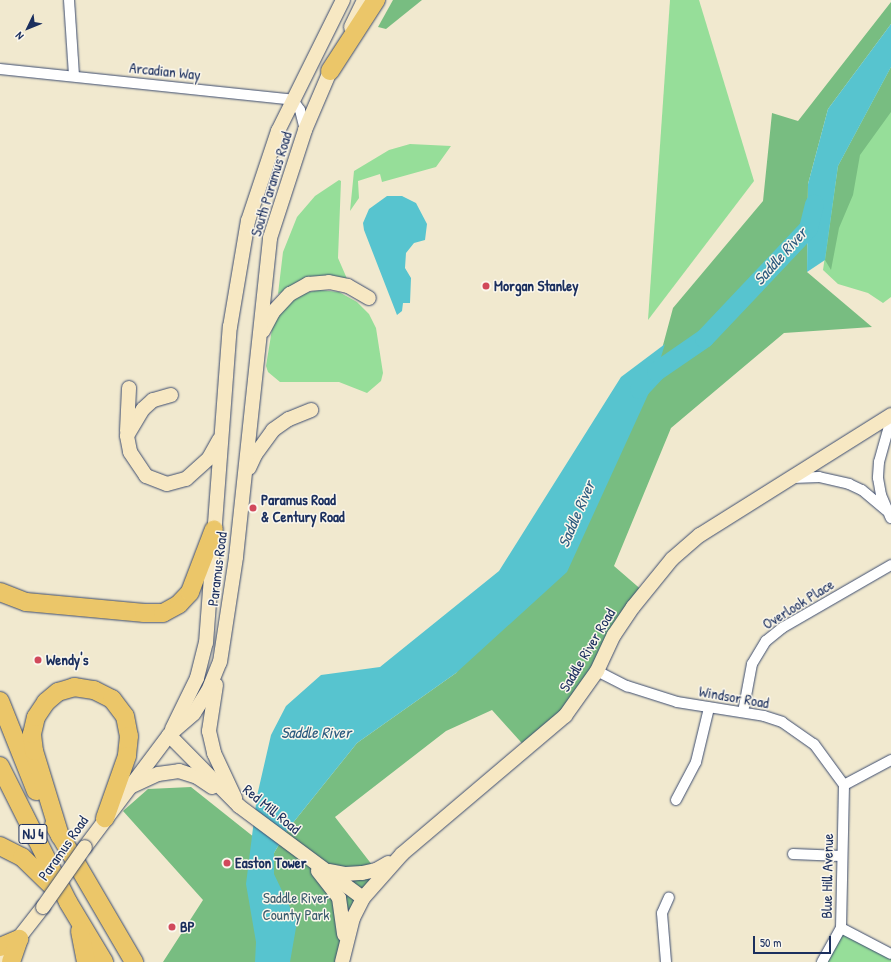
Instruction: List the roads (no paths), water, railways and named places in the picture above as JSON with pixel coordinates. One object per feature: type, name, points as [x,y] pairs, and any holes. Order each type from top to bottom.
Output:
[{"type":"highway","points":[[330,71],[376,0]]},
{"type":"highway","points":[[0,592],[26,602],[144,614],[163,613],[179,604],[190,592],[214,529]]},
{"type":"highway","points":[[60,836],[34,751],[32,734],[36,717],[46,702],[58,692],[74,687],[94,690],[112,699],[125,716],[129,736],[127,756],[105,818]]},
{"type":"highway","name":"NJ 4","points":[[0,701],[18,750],[60,836],[134,962]]},
{"type":"highway","name":"NJ 4","points":[[0,766],[72,909],[104,962]]},
{"type":"highway","points":[[0,846],[22,857],[72,909],[86,962]]},
{"type":"highway","points":[[0,947],[19,938]]},
{"type":"highway","points":[[11,962],[19,938]]},
{"type":"main road","name":"South Paramus Road","points":[[225,386],[233,303],[248,221],[266,160],[293,100],[343,0]]},
{"type":"main road","name":"South Paramus Road","points":[[254,390],[270,238],[305,130],[330,71],[364,0]]},
{"type":"main road","points":[[260,338],[273,312],[290,294],[308,284],[329,282],[348,286],[369,298]]},
{"type":"main road","name":"Paramus Road","points":[[169,735],[196,678],[206,643],[225,386]]},
{"type":"main road","points":[[129,388],[127,436],[130,452],[146,476],[166,484],[186,479],[197,471],[209,458],[221,436]]},
{"type":"main road","name":"Paramus Road","points":[[0,962],[43,907],[126,790],[169,735],[194,713],[208,691],[220,662],[236,558],[254,390]]},
{"type":"main road","points":[[127,436],[143,409],[153,400],[170,395]]},
{"type":"main road","points":[[245,475],[255,455],[273,430],[289,419],[311,410]]},
{"type":"main road","name":"Saddle River Road","points":[[343,956],[353,918],[363,898],[402,854],[551,731],[576,703],[597,671],[626,618],[672,559],[700,535],[891,415]]},
{"type":"main road","points":[[220,662],[209,730],[214,753],[239,806]]},
{"type":"main road","name":"Red Mill Road","points":[[169,735],[239,806],[253,818],[310,862],[325,870],[363,898]]},
{"type":"main road","points":[[126,790],[158,774],[179,771],[197,777],[239,806]]},
{"type":"main road","points":[[325,870],[346,874],[376,870],[402,854]]},
{"type":"main road","points":[[310,862],[339,898],[343,915],[343,956]]},
{"type":"street","points":[[69,0],[74,76]]},
{"type":"street","name":"Arcadian Way","points":[[0,69],[293,100]]},
{"type":"street","points":[[293,100],[300,110],[305,130]]},
{"type":"street","points":[[888,514],[878,478],[879,462],[891,419]]},
{"type":"street","points":[[789,479],[819,477],[849,484],[862,490],[888,514]]},
{"type":"street","name":"Overlook Place","points":[[743,712],[752,664],[766,641],[782,628],[891,565]]},
{"type":"street","name":"Windsor Road","points":[[597,671],[627,686],[677,702],[743,712],[776,720],[799,732],[826,758],[844,785]]},
{"type":"street","points":[[676,800],[696,762],[709,708]]},
{"type":"street","points":[[844,785],[891,760]]},
{"type":"street","name":"Blue Hill Avenue","points":[[822,962],[841,928],[841,856],[844,785]]},
{"type":"street","points":[[793,854],[841,856]]},
{"type":"street","points":[[666,962],[662,913],[669,897]]},
{"type":"street","points":[[841,928],[891,954]]},
{"type":"water","name":"Saddle River","points":[[891,24],[891,67],[838,166],[825,260],[807,272],[808,184],[828,109]]},
{"type":"water","points":[[387,196],[402,196],[416,203],[427,224],[425,240],[414,243],[406,253],[405,268],[411,278],[410,303],[403,303],[402,311],[397,315],[364,230],[363,223],[369,209]]},
{"type":"water","name":"Saddle River","points":[[665,344],[652,386],[567,572],[456,673],[357,743],[288,829],[274,853],[274,874],[297,922],[290,962],[255,962],[256,942],[246,884],[257,796],[271,735],[286,706],[321,675],[380,667],[499,571],[621,377]]},
{"type":"waterway","name":"Saddle River","points":[[639,389],[656,371],[704,338],[808,228],[814,204]]},
{"type":"place","name":"Morgan Stanley","points":[[486,286]]},
{"type":"place","name":"Paramus Road & Century Road","points":[[253,508]]},
{"type":"place","name":"Wendy's","points":[[38,660]]},
{"type":"place","name":"Easton Tower","points":[[227,863]]},
{"type":"place","name":"BP","points":[[172,927]]},
{"type":"park label","name":"Saddle River County Park","points":[[296,906]]}]
